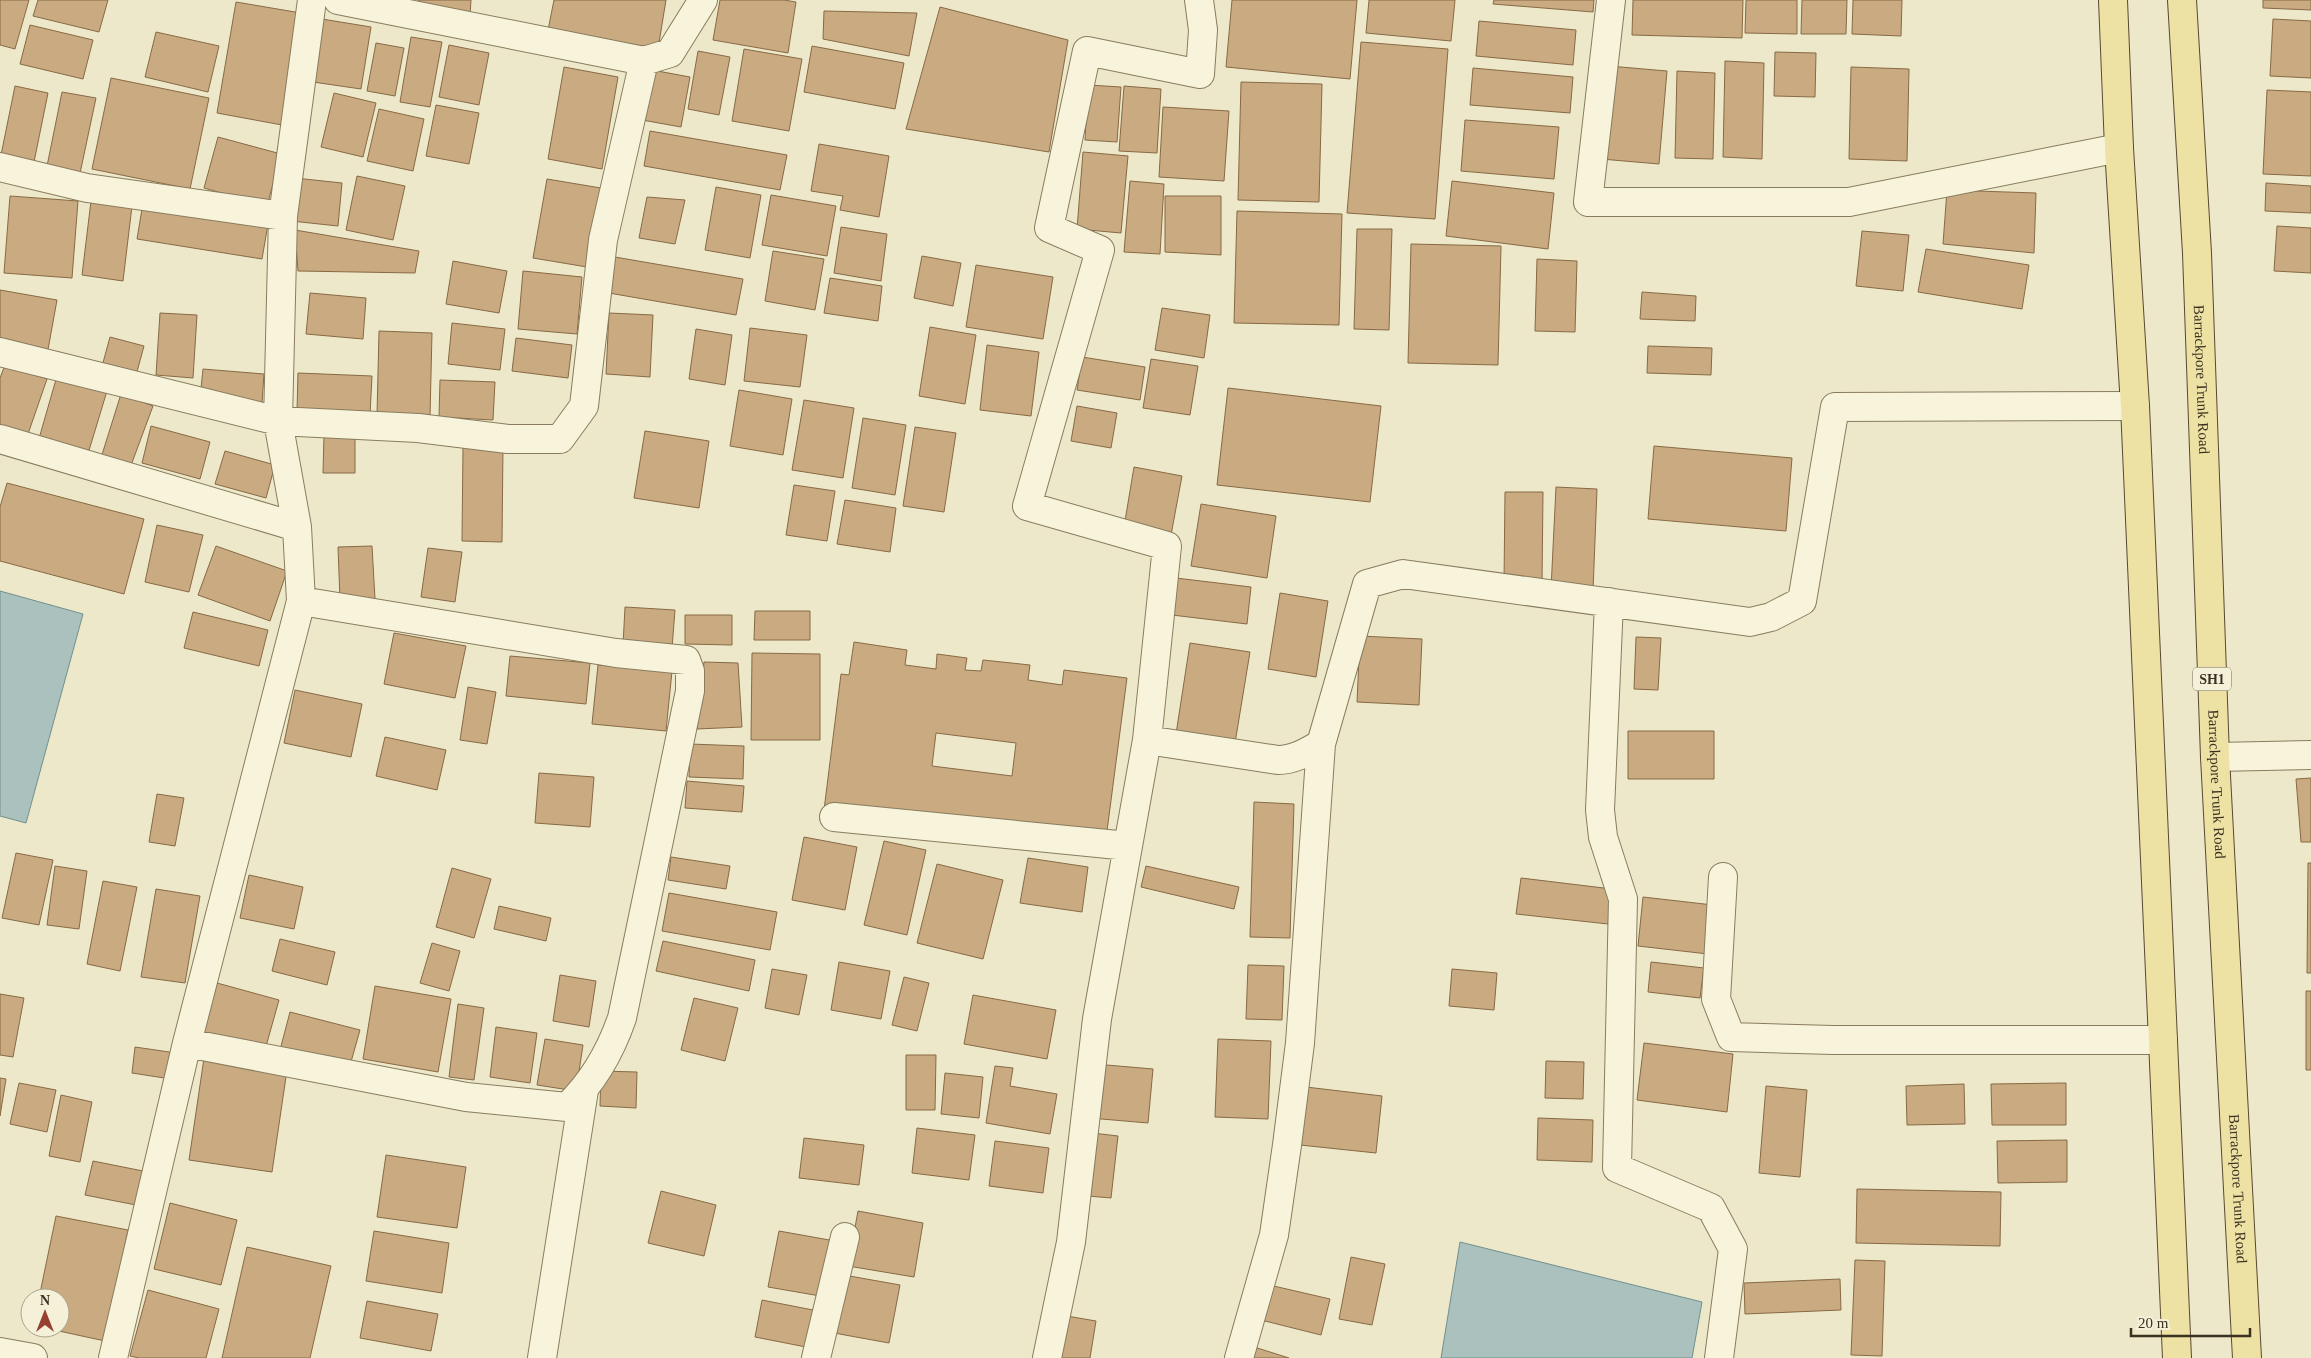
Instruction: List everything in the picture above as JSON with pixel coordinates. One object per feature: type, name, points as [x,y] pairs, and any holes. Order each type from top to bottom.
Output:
[{"type":"main road","points":[[2113,0],[2119,148],[2135,406],[2177,1358]]},
{"type":"main road","name":"Barrackpore Trunk Road","points":[[2182,0],[2197,253],[2215,757],[2247,1358]]},
{"type":"street","points":[[113,1358],[187,1042],[301,601],[297,527],[278,421],[283,216],[312,0]]},
{"type":"street","points":[[338,0],[644,61],[670,53],[703,0]]},
{"type":"street","points":[[1047,1358],[1070,1242],[1097,1019],[1147,740],[1167,546],[1027,506],[1100,250],[1048,228],[1087,51],[1200,74],[1203,30],[1199,0]]},
{"type":"street","points":[[1612,0],[1588,202],[1849,202],[2119,148]]},
{"type":"street","points":[[0,352],[278,421],[418,428],[508,439],[560,439],[584,406],[603,240],[644,61]]},
{"type":"street","points":[[0,167],[87,188],[283,216]]},
{"type":"street","points":[[1239,1358],[1274,1235],[1287,1144],[1300,1042],[1321,744],[1367,584],[1404,574],[1750,622],[1771,618],[1802,601],[1835,407],[2135,406]]},
{"type":"street","points":[[0,440],[297,527]]},
{"type":"street","points":[[187,1042],[466,1097],[567,1107],[584,1090],[612,1047],[622,1018],[690,691],[690,671],[686,660],[616,653],[301,601]]},
{"type":"street","points":[[1609,602],[1600,810],[1602,837],[1623,899],[1617,1168],[1711,1208],[1733,1249],[1719,1358]]},
{"type":"street","points":[[1147,740],[1278,760],[1287,760],[1321,744]]},
{"type":"street","points":[[2215,757],[2311,755]]},
{"type":"street","points":[[834,818],[1128,846]]},
{"type":"street","points":[[1723,877],[1716,999],[1731,1037],[1834,1040],[2163,1040]]},
{"type":"street","points":[[542,1358],[584,1090]]},
{"type":"street","points":[[816,1358],[844,1237]]},
{"type":"street","points":[[0,1352],[33,1358]]},
{"type":"water","points":[[0,591],[83,614],[26,823],[0,816]]},
{"type":"water","points":[[1460,1242],[1702,1302],[1692,1358],[1441,1358]]},
{"type":"building","points":[[0,0],[29,0],[15,49],[0,45]]},
{"type":"building","points":[[38,0],[108,0],[99,32],[33,16]]},
{"type":"building","points":[[418,0],[471,0],[470,15],[417,11]]},
{"type":"building","points":[[554,0],[666,0],[658,49],[548,30]]},
{"type":"building","points":[[720,0],[784,0],[796,2],[788,53],[713,40]]},
{"type":"building","points":[[1232,0],[1357,0],[1350,79],[1226,67]]},
{"type":"building","points":[[1369,0],[1455,0],[1451,41],[1366,33]]},
{"type":"building","points":[[1494,0],[1594,0],[1593,12],[1493,4]]},
{"type":"building","points":[[1633,0],[1743,0],[1742,38],[1632,35]]},
{"type":"building","points":[[1746,0],[1797,0],[1797,34],[1745,33]]},
{"type":"building","points":[[1802,0],[1847,0],[1846,34],[1801,34]]},
{"type":"building","points":[[1853,0],[1902,0],[1901,36],[1852,34]]},
{"type":"building","points":[[2263,0],[2311,0],[2311,10],[2263,8]]},
{"type":"building","points":[[236,2],[301,13],[282,125],[217,113]]},
{"type":"building","points":[[940,7],[1068,40],[1049,152],[906,129]]},
{"type":"building","points":[[824,11],[917,13],[909,56],[823,39]]},
{"type":"building","points":[[322,19],[371,27],[361,89],[313,82]]},
{"type":"building","points":[[2273,19],[2311,21],[2311,78],[2270,76]]},
{"type":"building","points":[[1479,21],[1576,30],[1573,65],[1476,56]]},
{"type":"building","points":[[30,25],[93,40],[83,79],[20,64]]},
{"type":"building","points":[[156,32],[219,46],[208,92],[145,77]]},
{"type":"building","points":[[411,37],[442,42],[430,107],[400,102]]},
{"type":"building","points":[[1361,42],[1448,49],[1435,219],[1347,213]]},
{"type":"building","points":[[376,43],[404,48],[395,96],[367,91]]},
{"type":"building","points":[[449,45],[489,53],[479,105],[439,97]]},
{"type":"building","points":[[812,46],[904,63],[895,109],[804,92]]},
{"type":"building","points":[[744,49],[802,59],[789,131],[732,121]]},
{"type":"building","points":[[698,51],[730,57],[719,115],[688,109]]},
{"type":"building","points":[[1775,52],[1816,53],[1815,97],[1774,96]]},
{"type":"building","points":[[1725,61],[1764,63],[1762,159],[1723,157]]},
{"type":"building","points":[[1609,66],[1667,71],[1659,164],[1601,159]]},
{"type":"building","points":[[564,67],[618,77],[602,169],[548,159]]},
{"type":"building","points":[[1851,67],[1909,69],[1907,161],[1849,159]]},
{"type":"building","points":[[1473,68],[1573,77],[1570,113],[1470,105]]},
{"type":"building","points":[[652,70],[690,77],[681,127],[642,120]]},
{"type":"building","points":[[1677,71],[1715,73],[1713,159],[1675,158]]},
{"type":"building","points":[[111,78],[209,98],[190,189],[92,169]]},
{"type":"building","points":[[1241,82],[1322,84],[1319,202],[1238,200]]},
{"type":"building","points":[[1088,85],[1121,87],[1117,142],[1085,140]]},
{"type":"building","points":[[15,86],[48,93],[33,167],[0,160]]},
{"type":"building","points":[[1124,86],[1161,89],[1157,153],[1119,151]]},
{"type":"building","points":[[2267,90],[2311,92],[2311,176],[2263,174]]},
{"type":"building","points":[[62,92],[96,98],[79,178],[46,171]]},
{"type":"building","points":[[334,93],[376,103],[363,157],[321,147]]},
{"type":"building","points":[[436,105],[479,113],[469,164],[426,156]]},
{"type":"building","points":[[1163,107],[1229,111],[1224,181],[1159,177]]},
{"type":"building","points":[[379,109],[424,119],[413,171],[367,161]]},
{"type":"building","points":[[1465,120],[1559,127],[1554,179],[1461,171]]},
{"type":"building","points":[[650,131],[787,155],[780,190],[644,166]]},
{"type":"building","points":[[218,137],[281,154],[267,206],[204,188]]},
{"type":"building","points":[[819,144],[889,156],[879,217],[840,210],[843,196],[811,191]]},
{"type":"building","points":[[1083,152],[1128,156],[1121,233],[1077,229]]},
{"type":"building","points":[[357,176],[405,186],[393,240],[346,230]]},
{"type":"building","points":[[295,178],[342,183],[338,226],[291,221]]},
{"type":"building","points":[[547,179],[607,189],[593,268],[533,258]]},
{"type":"building","points":[[1130,181],[1164,184],[1160,254],[1124,252]]},
{"type":"building","points":[[1452,181],[1554,193],[1548,249],[1446,236]]},
{"type":"building","points":[[2266,183],[2311,186],[2311,213],[2265,211]]},
{"type":"building","points":[[716,187],[761,195],[750,258],[705,250]]},
{"type":"building","points":[[1947,190],[2036,193],[2034,253],[1943,244]]},
{"type":"building","points":[[771,195],[836,206],[827,256],[762,245]]},
{"type":"building","points":[[10,196],[78,201],[72,278],[4,273]]},
{"type":"building","points":[[1165,196],[1221,196],[1221,255],[1165,252]]},
{"type":"building","points":[[647,197],[685,200],[675,244],[639,238]]},
{"type":"building","points":[[91,201],[132,206],[123,281],[82,275]]},
{"type":"building","points":[[143,203],[268,224],[262,259],[137,239]]},
{"type":"building","points":[[1237,211],[1342,214],[1339,325],[1234,323]]},
{"type":"building","points":[[2277,226],[2311,228],[2311,273],[2274,271]]},
{"type":"building","points":[[841,227],[887,234],[881,281],[834,273]]},
{"type":"building","points":[[1357,229],[1392,229],[1389,330],[1354,329]]},
{"type":"building","points":[[295,230],[419,251],[415,273],[298,271]]},
{"type":"building","points":[[1862,231],[1909,235],[1903,291],[1856,286]]},
{"type":"building","points":[[1411,244],[1501,246],[1498,365],[1408,363]]},
{"type":"building","points":[[1926,249],[2029,265],[2022,309],[1918,292]]},
{"type":"building","points":[[773,251],[824,259],[815,310],[765,301]]},
{"type":"building","points":[[609,256],[743,279],[736,315],[603,292]]},
{"type":"building","points":[[922,256],[961,263],[953,306],[914,298]]},
{"type":"building","points":[[1537,259],[1577,261],[1575,332],[1535,331]]},
{"type":"building","points":[[453,261],[507,271],[499,313],[446,304]]},
{"type":"building","points":[[976,265],[1053,277],[1043,339],[966,327]]},
{"type":"building","points":[[523,271],[582,277],[577,334],[518,329]]},
{"type":"building","points":[[830,278],[882,286],[878,321],[824,313]]},
{"type":"building","points":[[0,290],[57,300],[47,355],[0,346]]},
{"type":"building","points":[[1642,292],[1696,296],[1695,321],[1640,319]]},
{"type":"building","points":[[310,293],[366,298],[363,339],[306,334]]},
{"type":"building","points":[[1162,308],[1210,315],[1204,358],[1155,350]]},
{"type":"building","points":[[160,313],[197,315],[193,378],[156,375]]},
{"type":"building","points":[[609,313],[653,315],[650,377],[606,374]]},
{"type":"building","points":[[452,323],[505,329],[500,370],[448,364]]},
{"type":"building","points":[[930,327],[976,335],[965,404],[919,396]]},
{"type":"building","points":[[750,328],[807,335],[800,387],[744,381]]},
{"type":"building","points":[[696,329],[732,335],[725,385],[689,379]]},
{"type":"building","points":[[379,331],[432,333],[430,416],[377,415]]},
{"type":"building","points":[[110,337],[144,346],[135,379],[101,370]]},
{"type":"building","points":[[516,338],[572,345],[568,378],[512,371]]},
{"type":"building","points":[[987,345],[1039,352],[1031,416],[980,410]]},
{"type":"building","points":[[1648,346],[1712,348],[1711,375],[1647,373]]},
{"type":"building","points":[[1082,357],[1145,367],[1140,400],[1077,390]]},
{"type":"building","points":[[1151,359],[1198,366],[1190,415],[1143,408]]},
{"type":"building","points":[[5,365],[47,379],[28,434],[0,425],[0,378]]},
{"type":"building","points":[[203,369],[264,374],[262,403],[200,398]]},
{"type":"building","points":[[298,373],[372,376],[370,415],[297,411]]},
{"type":"building","points":[[57,376],[107,391],[87,457],[38,442]]},
{"type":"building","points":[[440,380],[495,382],[493,420],[439,417]]},
{"type":"building","points":[[1228,388],[1381,406],[1370,502],[1217,485]]},
{"type":"building","points":[[739,390],[792,399],[783,455],[730,446]]},
{"type":"building","points":[[121,394],[153,406],[130,468],[100,461]]},
{"type":"building","points":[[804,400],[854,408],[843,478],[792,470]]},
{"type":"building","points":[[1077,406],[1117,413],[1111,448],[1071,441]]},
{"type":"building","points":[[863,418],[906,425],[895,495],[852,488]]},
{"type":"building","points":[[151,426],[210,442],[200,479],[142,463]]},
{"type":"building","points":[[915,427],[956,433],[944,512],[903,506]]},
{"type":"building","points":[[645,431],[709,441],[699,508],[634,498]]},
{"type":"building","points":[[324,435],[355,436],[355,473],[323,473]]},
{"type":"building","points":[[463,446],[503,446],[502,542],[462,541]]},
{"type":"building","points":[[1654,446],[1792,458],[1786,531],[1648,519]]},
{"type":"building","points":[[225,451],[275,465],[266,498],[215,484]]},
{"type":"building","points":[[1134,467],[1182,476],[1171,535],[1124,527]]},
{"type":"building","points":[[7,483],[144,519],[124,594],[0,561],[0,507]]},
{"type":"building","points":[[794,485],[835,491],[827,541],[786,535]]},
{"type":"building","points":[[1556,487],[1597,489],[1593,591],[1551,589]]},
{"type":"building","points":[[1505,492],[1543,492],[1542,583],[1504,582]]},
{"type":"building","points":[[845,500],[896,508],[890,552],[837,544]]},
{"type":"building","points":[[1201,504],[1276,516],[1267,578],[1191,566]]},
{"type":"building","points":[[157,525],[203,535],[189,592],[145,582]]},
{"type":"building","points":[[216,546],[287,571],[270,621],[198,595]]},
{"type":"building","points":[[372,546],[375,599],[340,600],[338,547]]},
{"type":"building","points":[[428,548],[462,552],[455,602],[421,597]]},
{"type":"building","points":[[1176,578],[1251,587],[1247,624],[1172,615]]},
{"type":"building","points":[[1280,593],[1328,601],[1316,677],[1268,669]]},
{"type":"building","points":[[625,607],[675,610],[672,648],[623,645]]},
{"type":"building","points":[[755,611],[810,611],[810,640],[754,640]]},
{"type":"building","points":[[193,612],[268,630],[259,666],[184,648]]},
{"type":"building","points":[[685,615],[732,615],[732,645],[685,644]]},
{"type":"building","points":[[394,633],[466,646],[455,698],[384,684]]},
{"type":"building","points":[[1360,636],[1422,639],[1419,705],[1357,702]]},
{"type":"building","points":[[1636,637],[1661,638],[1658,690],[1634,689]]},
{"type":"building","points":[[854,642],[907,650],[905,665],[936,669],[937,654],[967,658],[965,670],[981,671],[983,660],[1030,665],[1028,680],[1062,685],[1064,670],[1127,678],[1104,854],[823,818],[841,674],[849,675]],"holes":[[[936,733],[1016,743],[1012,776],[932,766]]]},
{"type":"building","points":[[1190,643],[1250,652],[1235,743],[1176,734]]},
{"type":"building","points":[[752,653],[820,654],[820,740],[751,740]]},
{"type":"building","points":[[510,656],[590,663],[586,704],[506,696]]},
{"type":"building","points":[[704,662],[738,663],[742,727],[697,729]]},
{"type":"building","points":[[598,665],[672,671],[666,731],[592,724]]},
{"type":"building","points":[[468,687],[496,692],[487,744],[460,740]]},
{"type":"building","points":[[295,690],[362,704],[351,757],[284,743]]},
{"type":"building","points":[[1628,731],[1714,731],[1714,779],[1628,779]]},
{"type":"building","points":[[385,737],[446,750],[437,790],[376,776]]},
{"type":"building","points":[[690,744],[744,746],[743,779],[689,777]]},
{"type":"building","points":[[539,773],[594,777],[590,827],[535,823]]},
{"type":"building","points":[[2311,778],[2311,842],[2301,842],[2296,779]]},
{"type":"building","points":[[687,781],[744,786],[742,812],[685,808]]},
{"type":"building","points":[[157,794],[184,798],[175,846],[149,842]]},
{"type":"building","points":[[1254,802],[1294,804],[1290,938],[1250,937]]},
{"type":"building","points":[[804,837],[857,847],[845,910],[792,900]]},
{"type":"building","points":[[884,841],[926,850],[907,935],[864,925]]},
{"type":"building","points":[[16,853],[53,860],[39,925],[2,918]]},
{"type":"building","points":[[671,857],[730,866],[726,889],[668,880]]},
{"type":"building","points":[[1028,858],[1088,867],[1082,912],[1020,903]]},
{"type":"building","points":[[2308,863],[2311,863],[2311,973],[2307,973]]},
{"type":"building","points":[[937,864],[1003,880],[983,959],[917,943]]},
{"type":"building","points":[[55,866],[87,871],[79,929],[47,925]]},
{"type":"building","points":[[1146,866],[1239,887],[1234,909],[1141,887]]},
{"type":"building","points":[[452,868],[491,879],[474,938],[436,927]]},
{"type":"building","points":[[249,875],[303,887],[294,929],[240,918]]},
{"type":"building","points":[[1521,878],[1612,889],[1608,924],[1516,914]]},
{"type":"building","points":[[103,881],[137,887],[120,971],[87,964]]},
{"type":"building","points":[[156,889],[200,896],[185,983],[141,977]]},
{"type":"building","points":[[669,893],[777,912],[770,950],[662,931]]},
{"type":"building","points":[[1643,897],[1713,905],[1708,954],[1638,946]]},
{"type":"building","points":[[499,906],[551,918],[546,941],[494,929]]},
{"type":"building","points":[[280,939],[335,952],[327,985],[272,971]]},
{"type":"building","points":[[663,941],[755,960],[749,991],[656,971]]},
{"type":"building","points":[[432,943],[460,951],[449,991],[420,983]]},
{"type":"building","points":[[839,962],[890,971],[881,1019],[831,1010]]},
{"type":"building","points":[[1651,962],[1704,968],[1700,998],[1648,992]]},
{"type":"building","points":[[1248,965],[1284,966],[1282,1020],[1246,1019]]},
{"type":"building","points":[[772,969],[807,975],[799,1015],[765,1008]]},
{"type":"building","points":[[1452,969],[1497,973],[1494,1010],[1449,1006]]},
{"type":"building","points":[[560,975],[596,981],[589,1027],[553,1021]]},
{"type":"building","points":[[904,977],[929,983],[917,1031],[892,1025]]},
{"type":"building","points":[[217,983],[279,1000],[265,1050],[203,1034]]},
{"type":"building","points":[[375,986],[451,999],[438,1072],[363,1059]]},
{"type":"building","points":[[2306,991],[2311,991],[2311,1070],[2306,1070]]},
{"type":"building","points":[[0,994],[24,998],[13,1057],[0,1055]]},
{"type":"building","points":[[973,995],[1056,1010],[1047,1059],[964,1044]]},
{"type":"building","points":[[694,998],[738,1008],[725,1061],[681,1050]]},
{"type":"building","points":[[458,1004],[484,1008],[474,1080],[449,1077]]},
{"type":"building","points":[[290,1012],[360,1030],[349,1069],[280,1050]]},
{"type":"building","points":[[496,1027],[537,1033],[530,1083],[490,1077]]},
{"type":"building","points":[[545,1039],[583,1045],[576,1091],[537,1085]]},
{"type":"building","points":[[1218,1039],[1271,1041],[1268,1119],[1215,1117]]},
{"type":"building","points":[[1644,1043],[1733,1054],[1727,1112],[1637,1100]]},
{"type":"building","points":[[135,1047],[176,1053],[171,1079],[132,1073]]},
{"type":"building","points":[[906,1055],[936,1055],[935,1110],[906,1110]]},
{"type":"building","points":[[204,1058],[287,1070],[272,1172],[189,1160]]},
{"type":"building","points":[[1546,1061],[1584,1062],[1583,1099],[1545,1098]]},
{"type":"building","points":[[1095,1064],[1153,1069],[1148,1123],[1090,1118]]},
{"type":"building","points":[[995,1066],[1013,1068],[1010,1086],[1057,1094],[1050,1134],[986,1123]]},
{"type":"building","points":[[601,1071],[637,1072],[636,1108],[600,1106]]},
{"type":"building","points":[[945,1073],[983,1077],[979,1118],[941,1114]]},
{"type":"building","points":[[0,1078],[6,1079],[0,1116]]},
{"type":"building","points":[[19,1083],[56,1090],[47,1132],[10,1124]]},
{"type":"building","points":[[2066,1083],[2066,1125],[1992,1125],[1991,1084]]},
{"type":"building","points":[[1964,1084],[1965,1124],[1907,1125],[1906,1086]]},
{"type":"building","points":[[1766,1086],[1807,1090],[1800,1177],[1759,1173]]},
{"type":"building","points":[[1306,1087],[1382,1096],[1376,1153],[1300,1145]]},
{"type":"building","points":[[61,1095],[92,1102],[80,1162],[49,1156]]},
{"type":"building","points":[[1538,1118],[1593,1120],[1592,1162],[1537,1160]]},
{"type":"building","points":[[917,1128],[975,1135],[969,1180],[912,1173]]},
{"type":"building","points":[[1084,1132],[1118,1136],[1111,1198],[1077,1195]]},
{"type":"building","points":[[804,1138],[864,1145],[859,1185],[799,1178]]},
{"type":"building","points":[[2067,1140],[2067,1182],[1998,1183],[1997,1141]]},
{"type":"building","points":[[995,1141],[1049,1148],[1043,1193],[989,1186]]},
{"type":"building","points":[[386,1155],[466,1167],[457,1228],[377,1217]]},
{"type":"building","points":[[93,1161],[148,1172],[141,1206],[85,1195]]},
{"type":"building","points":[[1857,1189],[2001,1192],[2000,1246],[1856,1243]]},
{"type":"building","points":[[661,1191],[716,1205],[704,1256],[648,1243]]},
{"type":"building","points":[[170,1203],[237,1220],[221,1285],[154,1269]]},
{"type":"building","points":[[858,1211],[923,1223],[914,1277],[848,1266]]},
{"type":"building","points":[[56,1216],[128,1230],[105,1341],[70,1333],[70,1288],[41,1288]]},
{"type":"building","points":[[374,1231],[449,1243],[442,1293],[366,1281]]},
{"type":"building","points":[[779,1231],[835,1241],[826,1297],[768,1287]]},
{"type":"building","points":[[247,1247],[331,1266],[310,1358],[222,1358]]},
{"type":"building","points":[[1351,1257],[1385,1264],[1372,1325],[1339,1319]]},
{"type":"building","points":[[1855,1260],[1885,1261],[1882,1356],[1851,1355]]},
{"type":"building","points":[[844,1275],[900,1285],[889,1343],[834,1333]]},
{"type":"building","points":[[1840,1279],[1841,1310],[1745,1314],[1744,1283]]},
{"type":"building","points":[[1265,1284],[1330,1299],[1321,1335],[1257,1319]]},
{"type":"building","points":[[148,1290],[219,1309],[206,1358],[139,1358],[130,1356]]},
{"type":"building","points":[[762,1300],[818,1311],[811,1348],[755,1337]]},
{"type":"building","points":[[367,1301],[438,1314],[431,1351],[360,1338]]},
{"type":"building","points":[[1061,1315],[1096,1321],[1090,1358],[1054,1358]]},
{"type":"building","points":[[1251,1346],[1289,1358],[1247,1358]]}]
